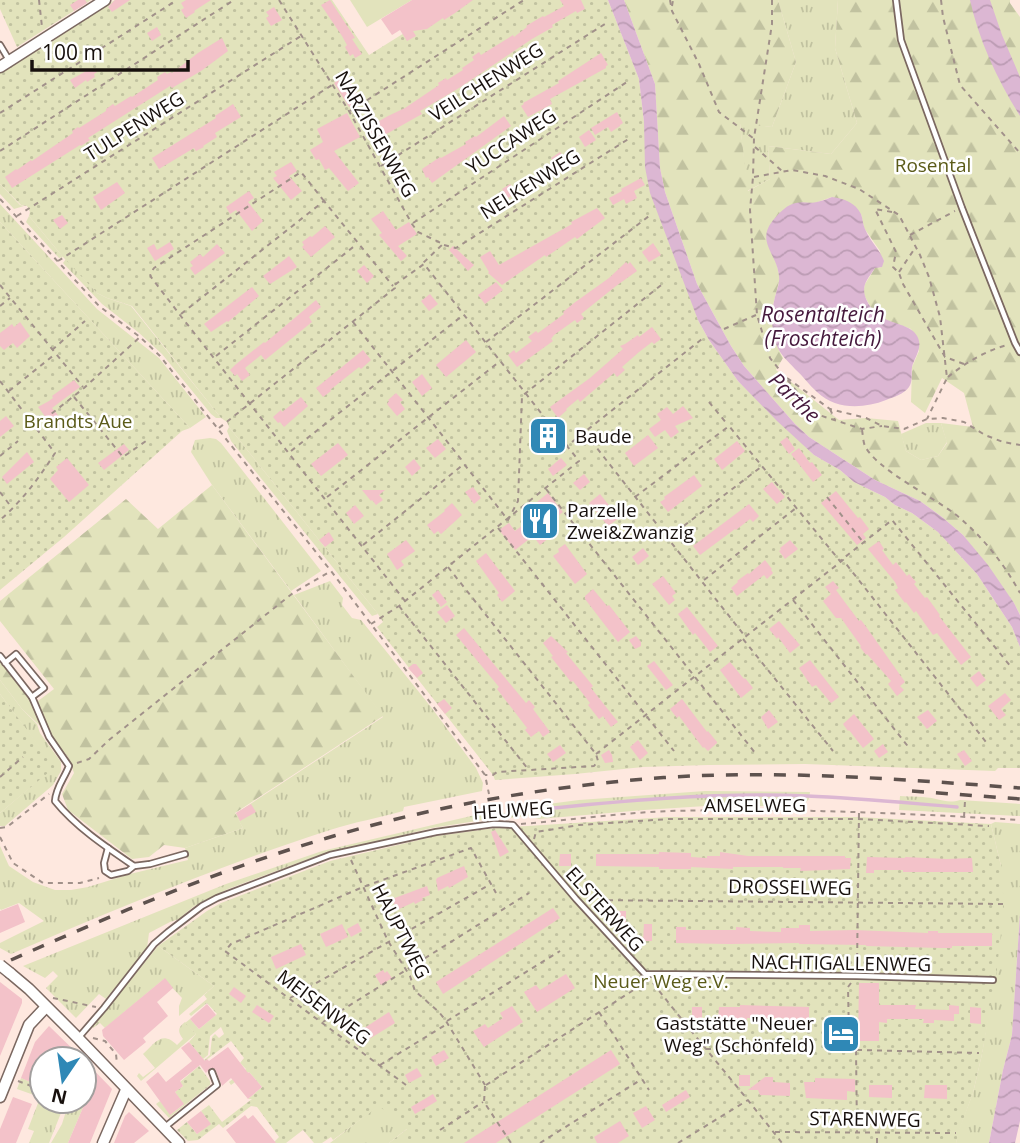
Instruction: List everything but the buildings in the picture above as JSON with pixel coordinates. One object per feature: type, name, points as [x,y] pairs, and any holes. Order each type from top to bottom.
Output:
[{"type":"street","points":[[4,64],[105,0]]},
{"type":"street","points":[[0,965],[49,1002],[78,1038],[179,1143]]},
{"type":"street","points":[[0,1097],[29,1025],[49,1002]]},
{"type":"street","points":[[103,1143],[126,1090]]},
{"type":"lane","points":[[896,0],[901,40],[962,208],[1020,352]]},
{"type":"lane","points":[[0,46],[4,64]]},
{"type":"lane","points":[[5,663],[16,654],[44,688],[32,696]]},
{"type":"lane","points":[[0,656],[32,696],[49,737],[69,766],[56,790],[55,801],[65,814],[134,866]]},
{"type":"lane","name":"HEUWEG","points":[[78,1038],[154,944],[202,906],[246,886],[330,855],[436,832],[494,824],[513,825]]},
{"type":"lane","name":"ELSTERWEG","points":[[513,825],[576,900],[645,974]]},
{"type":"lane","points":[[108,848],[104,863],[105,871],[111,875],[128,871],[134,866],[185,854]]},
{"type":"lane","name":"NACHTIGALLENWEG","points":[[645,974],[993,980]]},
{"type":"lane","points":[[164,1127],[217,1085],[212,1073]]},
{"type":"path","points":[[39,0],[44,39]]},
{"type":"path","points":[[0,113],[177,0]]},
{"type":"path","points":[[0,151],[234,0]]},
{"type":"path","name":"NARZISSENWEG","points":[[279,0],[349,111],[412,224],[418,232],[443,244]]},
{"type":"path","points":[[349,111],[524,0]]},
{"type":"path","points":[[671,0],[672,11],[699,64],[719,112],[754,138]]},
{"type":"path","points":[[772,0],[772,24],[754,138],[750,210],[757,315],[770,358],[810,408],[819,415],[836,421],[862,429],[882,426],[904,429],[927,419],[943,418],[964,422],[985,435],[1020,445]]},
{"type":"path","points":[[941,0],[960,85],[1020,153]]},
{"type":"path","name":"VEILCHENWEG","points":[[380,166],[608,22]]},
{"type":"path","name":"TULPENWEG","points":[[17,217],[302,36]]},
{"type":"path","name":"YUCCAWEG","points":[[412,224],[626,82]]},
{"type":"path","points":[[57,261],[332,85]]},
{"type":"path","name":"NELKENWEG","points":[[443,244],[456,248],[630,138]]},
{"type":"path","points":[[754,146],[783,172]]},
{"type":"path","points":[[753,177],[792,170],[825,176],[859,189],[899,215],[929,277],[940,317],[947,378]]},
{"type":"path","points":[[218,429],[251,403],[353,322],[395,288],[301,172],[154,268],[150,274],[180,315],[251,403],[405,601]]},
{"type":"path","points":[[0,199],[99,306],[160,356],[331,571],[485,775],[489,794]]},
{"type":"path","points":[[180,315],[324,201]]},
{"type":"path","points":[[0,206],[4,203]]},
{"type":"path","points":[[909,235],[962,208]]},
{"type":"path","points":[[893,212],[875,209],[896,252],[893,267],[899,273],[945,357],[964,364]]},
{"type":"path","points":[[485,342],[649,216]]},
{"type":"path","points":[[214,357],[357,243]]},
{"type":"path","points":[[370,625],[399,606],[579,461],[422,262],[443,244]]},
{"type":"path","points":[[899,273],[916,247]]},
{"type":"path","points":[[393,286],[424,264]]},
{"type":"path","points":[[508,520],[518,501],[522,396],[665,282]]},
{"type":"path","points":[[0,285],[84,388]]},
{"type":"path","points":[[0,306],[11,298]]},
{"type":"path","points":[[289,452],[463,315]]},
{"type":"path","points":[[724,329],[757,315]]},
{"type":"path","points":[[52,350],[85,321]]},
{"type":"path","points":[[353,322],[508,520]]},
{"type":"path","points":[[36,426],[84,388],[140,337]]},
{"type":"path","points":[[567,446],[702,339]]},
{"type":"path","points":[[927,419],[947,378],[964,364],[999,347],[1015,343]]},
{"type":"path","points":[[8,392],[55,354]]},
{"type":"path","points":[[325,498],[499,361]]},
{"type":"path","points":[[783,375],[830,409],[866,418],[882,426]]},
{"type":"path","points":[[0,381],[55,453],[13,509],[0,520]]},
{"type":"path","points":[[73,396],[123,457],[146,441]]},
{"type":"path","points":[[709,402],[840,561],[892,520],[1011,667]]},
{"type":"path","points":[[830,409],[836,421]]},
{"type":"path","points":[[635,497],[729,426]]},
{"type":"path","points":[[862,429],[865,446],[874,457],[890,471],[933,498],[976,533],[995,552],[1020,593]]},
{"type":"path","points":[[584,433],[703,581],[833,751]]},
{"type":"path","points":[[0,456],[18,441]]},
{"type":"path","points":[[363,546],[464,464]]},
{"type":"path","points":[[667,539],[762,467]]},
{"type":"path","points":[[545,488],[756,754]]},
{"type":"path","points":[[0,492],[13,509]]},
{"type":"path","points":[[827,497],[864,543]]},
{"type":"path","points":[[703,581],[797,507]]},
{"type":"path","points":[[497,527],[674,751]]},
{"type":"path","points":[[596,754],[843,560],[986,742]]},
{"type":"path","points":[[448,567],[596,754],[598,761],[594,766],[485,775]]},
{"type":"path","points":[[69,766],[89,759],[109,740],[293,593],[331,571]]},
{"type":"path","points":[[793,600],[910,748]]},
{"type":"path","points":[[399,606],[529,770]]},
{"type":"path","points":[[1,774],[23,757]]},
{"type":"path","points":[[0,828],[7,827],[43,797],[56,790]]},
{"type":"path","points":[[964,817],[965,801]]},
{"type":"path","name":"HEUWEG","points":[[513,825],[667,811],[859,811],[1020,820]]},
{"type":"path","points":[[857,1132],[856,1050],[849,1037],[848,987],[857,976],[859,811]]},
{"type":"path","name":"AMSELWEG","points":[[531,846],[536,832],[579,825],[668,819],[858,819],[989,826]]},
{"type":"path","points":[[0,837],[13,863],[43,883],[80,883],[111,875]]},
{"type":"path","points":[[363,887],[471,848],[496,893]]},
{"type":"path","name":"HAUPTWEG","points":[[348,851],[388,942],[415,990],[439,1012],[485,1085]]},
{"type":"path","points":[[289,998],[490,885]]},
{"type":"path","name":"MEISENWEG","points":[[363,887],[231,944],[225,951],[407,1085]]},
{"type":"path","points":[[322,1023],[529,893]]},
{"type":"path","name":"DROSSELWEG","points":[[576,900],[1003,904]]},
{"type":"path","points":[[379,1065],[560,951]]},
{"type":"path","points":[[511,1143],[484,1102],[485,1085],[650,980],[782,1143]]},
{"type":"path","points":[[49,1002],[104,1008]]},
{"type":"path","points":[[599,1012],[649,1090]]},
{"type":"path","points":[[91,1037],[105,1041],[117,1054],[117,1066]]},
{"type":"path","points":[[705,1049],[815,1050]]},
{"type":"path","points":[[856,1050],[979,1053]]},
{"type":"path","points":[[540,1143],[642,1079]]},
{"type":"path","points":[[18,1080],[28,1084]]},
{"type":"path","points":[[678,1143],[748,1100]]},
{"type":"path","points":[[440,1130],[484,1102]]},
{"type":"path","name":"STARENWEG","points":[[773,1132],[956,1133]]},
{"type":"path","points":[[877,1133],[877,1143]]},
{"type":"green space","points":[[0,0],[91,0],[17,47],[0,9]]},
{"type":"green space","points":[[115,0],[332,0],[369,55],[457,0],[608,0],[639,79],[644,122],[698,320],[738,381],[814,455],[840,470],[854,482],[912,513],[938,532],[977,574],[1012,627],[1020,647],[1020,768],[998,768],[995,771],[805,764],[708,765],[643,767],[495,780],[377,627],[383,622],[378,614],[132,306],[97,293],[29,216],[27,206],[21,205],[0,184],[0,73]]},
{"type":"green space","points":[[350,0],[412,0],[367,27]]},
{"type":"green space","name":"Rosental","points":[[624,0],[778,0],[796,62],[772,127],[740,124],[748,191],[770,179],[768,146],[831,154],[857,123],[835,48],[838,0],[1010,0],[1020,17],[1020,615],[963,535],[920,501],[875,480],[809,437],[744,366],[697,284],[665,192],[660,168],[655,84]],"holes":[[[832,197],[861,214],[864,228],[880,251],[882,267],[875,268],[863,293],[871,308],[883,319],[911,329],[919,351],[912,367],[911,402],[925,413],[942,378],[964,393],[973,427],[941,423],[947,443],[938,456],[921,460],[906,451],[898,421],[866,418],[839,420],[776,370],[783,358],[775,342],[773,305],[780,278],[775,258],[796,203],[815,203]]]},
{"type":"green space","points":[[778,0],[838,0],[835,48],[857,123],[831,154],[768,146],[770,179],[747,191],[740,123],[772,127],[796,62]]},
{"type":"green space","points":[[0,184],[24,206],[14,209],[0,194]]},
{"type":"green space","points":[[0,204],[97,309],[159,358],[206,417],[190,428],[0,222]]},
{"type":"green space","points":[[29,216],[63,257],[59,258],[26,222]]},
{"type":"green space","name":"Brandts Aue","points":[[0,222],[190,428],[182,431],[64,537],[0,590]]},
{"type":"green space","points":[[66,259],[97,293],[131,306],[221,418],[211,414],[162,354],[102,304],[63,263]]},
{"type":"green space","points":[[926,423],[941,423],[947,442],[938,456],[921,460],[906,451],[901,434]]},
{"type":"green space","points":[[229,427],[378,614],[372,616],[231,441],[227,431]]},
{"type":"green space","points":[[210,438],[221,443],[321,571],[291,591],[212,485],[191,452],[195,440]]},
{"type":"green space","points":[[212,485],[383,716],[235,813],[243,828],[185,848],[164,845],[149,857],[132,859],[68,810],[62,794],[74,773],[68,757],[50,735],[22,709],[0,680],[0,662],[34,704],[54,689],[0,621],[0,601],[126,499],[158,529]]},
{"type":"green space","points":[[330,581],[343,598],[342,605],[352,618],[361,620],[476,768],[483,783],[482,791],[404,807],[403,811],[330,830],[129,904],[11,954],[0,948],[0,943],[44,921],[19,903],[0,909],[0,846],[9,866],[33,882],[55,890],[88,887],[188,860],[185,848],[243,828],[235,814],[383,717],[294,595]]},
{"type":"green space","points":[[0,680],[37,724],[40,733],[61,762],[61,771],[53,785],[5,826],[0,826],[0,813],[54,767],[0,694]]},
{"type":"green space","points":[[0,694],[55,767],[0,813]]},
{"type":"green space","points":[[705,791],[810,792],[809,799],[802,806],[706,806],[539,819],[529,816],[497,819],[497,812],[506,814],[515,812],[517,808],[579,800]]},
{"type":"green space","points":[[900,796],[1020,804],[1020,816],[899,810]]},
{"type":"green space","points":[[488,812],[489,819],[432,828],[317,856],[228,889],[193,907],[179,919],[149,933],[147,948],[106,999],[99,994],[76,1018],[46,988],[58,976],[53,971],[45,978],[23,966],[226,884],[322,851]]},
{"type":"green space","name":"Neuer Weg e.V.","points":[[668,817],[857,817],[991,824],[1001,866],[1004,906],[996,977],[982,1054],[973,1093],[956,1143],[389,1143],[407,1129],[379,1106],[333,1140],[331,1137],[322,1143],[314,1143],[303,1130],[286,1143],[273,1143],[279,1137],[257,1107],[251,1106],[223,1128],[219,1124],[198,1140],[188,1141],[177,1130],[187,1122],[197,1134],[210,1124],[201,1111],[209,1105],[222,1122],[252,1099],[248,1099],[262,1087],[249,1072],[231,1085],[229,1082],[246,1069],[240,1063],[244,1058],[231,1041],[204,1060],[210,1055],[212,1037],[215,1034],[219,1038],[224,1034],[221,1027],[210,1036],[208,1055],[203,1059],[189,1042],[196,1034],[185,1023],[190,1019],[199,1029],[217,1014],[207,1003],[191,1016],[189,1014],[207,999],[204,995],[214,986],[158,946],[207,911],[221,903],[330,861],[436,836],[495,828]]},
{"type":"green space","points":[[991,824],[1020,824],[1020,914],[1012,1035],[989,1143],[956,1143],[973,1093],[994,981],[1001,866]]},
{"type":"green space","points":[[158,946],[214,986],[179,1016],[182,998],[164,979],[105,1028],[100,1023],[93,1028],[92,1027]]},
{"type":"green space","points":[[185,1022],[196,1034],[141,1081],[137,1076],[139,1073],[143,1077],[155,1068],[143,1054],[163,1038],[177,1045],[183,1039],[179,1030]]},
{"type":"green space","points":[[199,1066],[210,1085],[169,1118],[156,1104],[160,1101],[171,1114],[183,1105],[175,1092],[183,1086],[180,1082]]},
{"type":"green space","points":[[21,1078],[28,1081],[28,1093],[17,1089]]},
{"type":"green space","points":[[379,1105],[408,1128],[389,1143],[330,1143]]},
{"type":"green space","points":[[33,1115],[60,1115],[49,1143],[29,1143],[34,1131],[28,1129]]},
{"type":"green space","points":[[65,1115],[80,1115],[68,1143],[51,1143]]},
{"type":"water","points":[[608,0],[624,0],[655,84],[660,168],[665,192],[697,284],[731,346],[744,366],[809,437],[875,480],[920,501],[963,535],[1014,603],[1020,615],[1020,647],[1012,627],[977,574],[938,532],[912,513],[854,482],[840,470],[814,455],[738,381],[709,340],[698,320],[650,193],[645,167],[639,79]]},
{"type":"water","points":[[970,0],[990,0],[1020,77],[1020,116],[990,60]]},
{"type":"water","name":"Rosentalteich (Froschteich)","points":[[832,197],[849,202],[859,210],[865,229],[884,261],[882,267],[875,268],[865,283],[864,291],[869,304],[882,318],[910,329],[919,341],[909,387],[895,396],[868,405],[841,405],[824,398],[782,355],[773,332],[773,309],[779,279],[768,247],[766,234],[769,226],[779,213],[790,205],[799,202],[814,203]]},
{"type":"water","points":[[1020,914],[1020,1121],[1015,1143],[989,1143],[1012,1035]]},
{"type":"waterway","points":[[525,811],[736,795],[826,797],[957,807]]},
{"type":"railway","points":[[11,960],[167,894],[247,864],[362,828],[504,797],[613,782],[715,775],[867,778],[1020,788]]},
{"type":"railway","points":[[912,791],[1020,799]]},
{"type":"place","name":"Baude","points":[[548,436]]},
{"type":"place","name":"Parzelle Zwei&Zwanzig","points":[[540,521]]},
{"type":"place","name":"Gaststätte \"Neuer Weg\" (Schönfeld)","points":[[841,1034]]},
{"type":"water label","name":"Parthe","points":[[795,397]]}]
